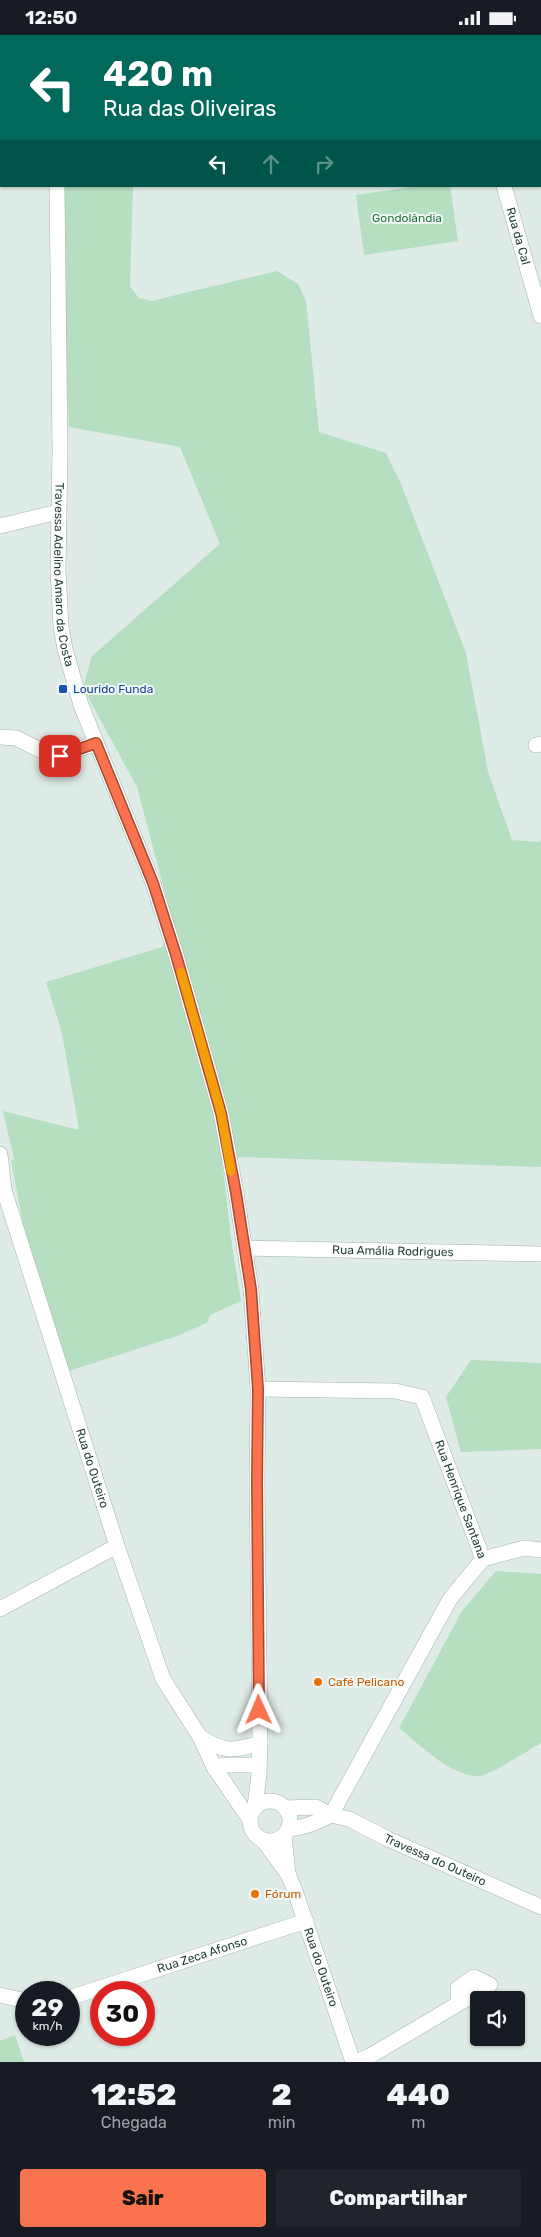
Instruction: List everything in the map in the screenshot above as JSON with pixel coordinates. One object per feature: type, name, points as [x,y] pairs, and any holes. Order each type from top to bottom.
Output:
[{"type":"street","name":"Travessa Adelino Amaro da Costa","points":[[57,187],[60,451],[58,570],[65,649],[81,705],[153,883],[176,955],[221,1113],[251,1289],[258,1389],[257,1481],[260,1743],[259,1770],[252,1814]]},
{"type":"street","name":"Rua da Cal","points":[[504,187],[541,317]]},
{"type":"street","points":[[0,526],[58,512]]},
{"type":"street","points":[[0,737],[16,738],[40,750],[60,756],[96,743]]},
{"type":"street","name":"Rua do Outeiro","points":[[0,1154],[2,1191],[117,1546],[163,1679],[200,1737],[214,1767],[252,1814]]},
{"type":"street","name":"Rua Amália Rodrigues","points":[[244,1248],[541,1254]]},
{"type":"street","name":"Rua Henrique Santana","points":[[258,1389],[395,1391],[422,1397],[483,1559],[450,1599],[331,1815]]},
{"type":"street","points":[[0,1609],[117,1546]]},
{"type":"street","points":[[483,1559],[524,1548],[541,1550]]},
{"type":"street","name":"Rua do Outeiro","points":[[200,1737],[219,1749],[231,1749],[260,1743]]},
{"type":"street","points":[[214,1767],[226,1765],[259,1770],[290,1820],[286,1832]]},
{"type":"street","points":[[279,1805],[260,1803],[252,1814],[253,1832],[263,1840],[276,1840],[286,1832],[313,1824],[331,1815]]},
{"type":"street","name":"Travessa do Outeiro","points":[[279,1805],[316,1807],[331,1815],[349,1819],[388,1839],[541,1907]]},
{"type":"street","name":"Rua do Outeiro","points":[[286,1832],[288,1873]]},
{"type":"street","name":"Rua do Outeiro","points":[[263,1840],[288,1873],[354,2062]]},
{"type":"street","name":"Rua Zeca Afonso","points":[[80,1994],[306,1921]]},
{"type":"street","points":[[0,1995],[15,1998]]},
{"type":"street","points":[[354,2062],[370,2056],[458,2003]]},
{"type":"green space","points":[[59,187],[133,187],[130,286],[139,298],[151,301],[277,271],[298,284],[306,301],[319,432],[386,453],[401,484],[466,653],[488,772],[512,840],[538,842],[541,840],[541,1167],[242,1157],[222,1161],[241,1301],[210,1315],[207,1323],[174,1337],[66,1372],[22,1219],[11,1160],[14,1159],[3,1111],[79,1130],[62,1033],[46,982],[162,947],[173,923],[137,787],[83,688],[92,656],[220,544],[180,447],[69,427]]},
{"type":"green space","name":"Gondolândia","points":[[413,187],[450,187],[458,241],[364,255],[356,195]]},
{"type":"green space","points":[[471,1360],[541,1363],[541,1449],[461,1452],[446,1397]]},
{"type":"green space","points":[[496,1571],[541,1574],[541,1743],[485,1775],[469,1775],[436,1759],[399,1728],[462,1611]]},
{"type":"green space","points":[[15,2035],[15,2046],[19,2046],[24,2062],[0,2062],[0,2041]]},
{"type":"slow traffic","points":[[181,972],[221,1113],[231,1171]]},
{"type":"place","name":"Lourido Funda","points":[[63,689]]},
{"type":"place","name":"Café Pelicano","points":[[318,1682]]},
{"type":"place","name":"Fórum","points":[[255,1894]]},
{"type":"route","points":[[60,756],[96,743],[153,883],[176,955],[221,1113],[251,1289],[258,1389],[259,1710]]}]
